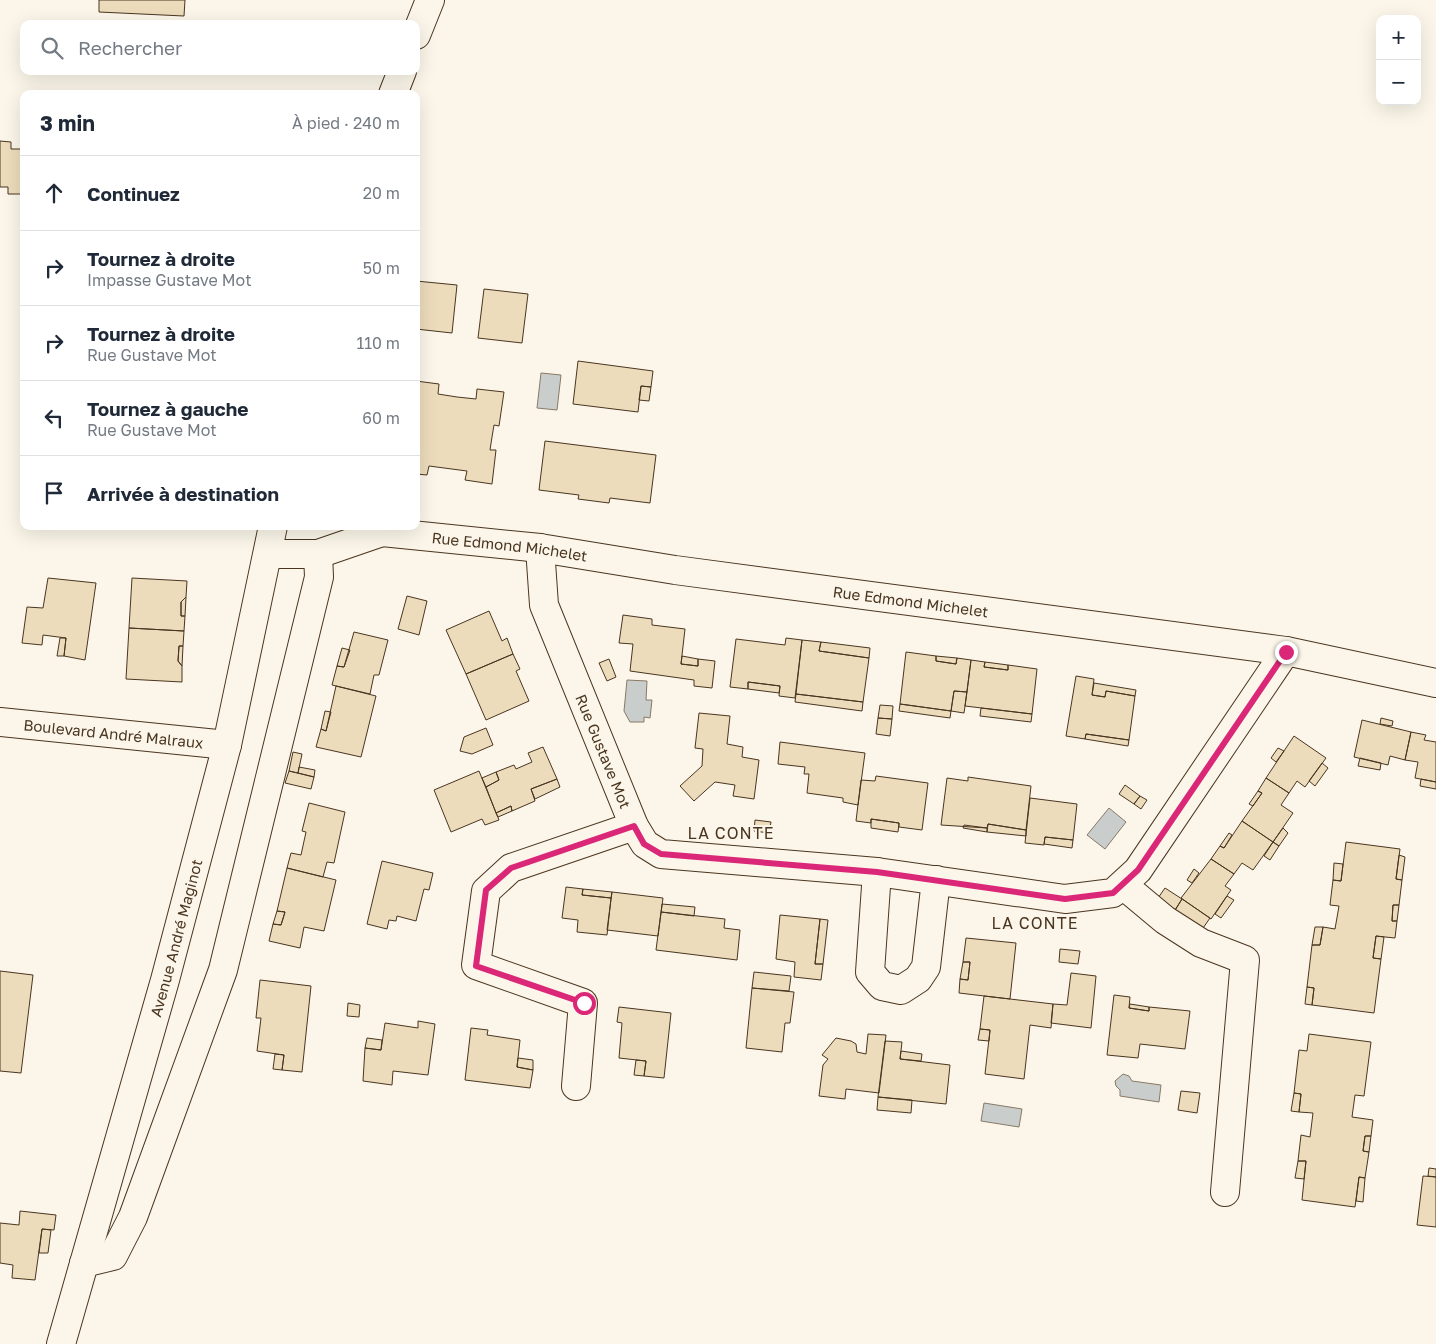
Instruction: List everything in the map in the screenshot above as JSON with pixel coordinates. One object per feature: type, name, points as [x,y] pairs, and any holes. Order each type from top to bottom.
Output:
[{"type":"street","points":[[420,25],[430,0]]},
{"type":"street","points":[[395,90],[401,75]]},
{"type":"street","name":"Avenue André Maginot","points":[[61,1344],[165,980],[227,745],[272,530]]},
{"type":"street","name":"Rue Edmond Michelet","points":[[268,554],[327,543],[373,530]]},
{"type":"street","name":"Rue Edmond Michelet","points":[[386,530],[540,548],[674,570],[1286,652],[1436,683]]},
{"type":"street","points":[[84,1262],[113,1256],[133,1217],[224,970],[327,543]]},
{"type":"street","name":"Rue Gustave Mot","points":[[540,548],[544,605],[634,826],[644,844],[661,854],[877,872],[1065,899],[1113,893],[1138,870],[1286,652]]},
{"type":"street","name":"Boulevard André Malraux","points":[[0,722],[227,745]]},
{"type":"street","points":[[576,1086],[584,1003],[476,966],[486,890],[511,868],[634,826]]},
{"type":"street","points":[[877,872],[870,972],[882,986],[901,990],[918,979],[926,967],[936,880]]},
{"type":"street","points":[[1123,884],[1165,920],[1201,943],[1245,960],[1225,1192]]},
{"type":"shaded area","points":[[541,373],[561,375],[557,410],[537,408]]},
{"type":"shaded area","points":[[627,680],[647,681],[646,700],[652,700],[650,718],[644,717],[644,722],[630,722],[624,711]]},
{"type":"shaded area","points":[[1109,808],[1126,822],[1105,849],[1087,835]]},
{"type":"shaded area","points":[[1123,1074],[1129,1076],[1132,1081],[1161,1085],[1159,1102],[1120,1096],[1120,1090],[1116,1086],[1115,1081]]},
{"type":"shaded area","points":[[984,1103],[1022,1109],[1019,1127],[981,1121]]},
{"type":"building","points":[[99,0],[185,0],[184,16],[99,12]]},
{"type":"building","points":[[0,141],[11,142],[11,149],[20,149],[20,194],[8,194],[8,187],[0,187]]},
{"type":"building","points":[[420,281],[457,285],[452,333],[420,329]]},
{"type":"building","points":[[484,289],[528,294],[522,343],[478,338]]},
{"type":"building","points":[[578,361],[653,371],[651,387],[641,386],[638,412],[573,404]]},
{"type":"building","points":[[420,382],[439,384],[438,394],[457,397],[476,399],[477,389],[504,392],[499,426],[494,425],[490,450],[496,450],[492,484],[465,480],[467,471],[429,466],[427,475],[420,474]]},
{"type":"building","points":[[641,386],[651,387],[649,401],[639,400]]},
{"type":"building","points":[[545,441],[656,455],[650,503],[610,498],[609,503],[578,499],[579,495],[539,490]]},
{"type":"building","points":[[48,578],[96,583],[85,660],[64,656],[66,638],[43,635],[42,645],[22,643],[27,607],[43,608]]},
{"type":"building","points":[[132,578],[187,581],[186,597],[181,602],[181,616],[185,616],[184,631],[129,628]]},
{"type":"building","points":[[407,596],[427,601],[419,635],[398,629]]},
{"type":"building","points":[[186,597],[185,616],[181,616],[181,602]]},
{"type":"building","points":[[489,611],[502,641],[507,638],[513,654],[466,674],[446,630]]},
{"type":"building","points":[[623,615],[652,619],[652,625],[685,629],[681,664],[698,666],[698,659],[715,661],[712,688],[694,686],[694,680],[630,671],[633,644],[619,643]]},
{"type":"building","points":[[129,628],[184,631],[183,646],[179,646],[178,661],[182,666],[182,682],[126,679]]},
{"type":"building","points":[[354,632],[388,640],[379,675],[374,675],[370,694],[332,685],[337,666],[344,667]]},
{"type":"building","points":[[60,638],[66,638],[64,656],[57,656]]},
{"type":"building","points":[[786,638],[802,640],[795,698],[779,696],[780,686],[748,682],[748,689],[730,687],[736,639],[785,645]]},
{"type":"building","points":[[802,640],[821,642],[819,651],[869,658],[863,702],[796,694]]},
{"type":"building","points":[[821,642],[870,648],[869,658],[819,651]]},
{"type":"building","points":[[179,646],[183,646],[182,666],[178,661]]},
{"type":"building","points":[[342,648],[350,650],[344,667],[337,666]]},
{"type":"building","points":[[906,652],[936,656],[936,661],[956,664],[957,658],[971,660],[967,692],[954,691],[951,711],[900,704]]},
{"type":"building","points":[[513,654],[520,669],[516,671],[529,701],[486,720],[466,674]]},
{"type":"building","points":[[682,656],[698,659],[698,666],[681,664]]},
{"type":"building","points":[[936,656],[957,658],[956,664],[936,661]]},
{"type":"building","points":[[609,659],[616,677],[607,681],[599,663]]},
{"type":"building","points":[[971,660],[985,662],[984,667],[1008,670],[1008,665],[1037,669],[1032,714],[965,706]]},
{"type":"building","points":[[985,662],[1008,665],[1008,670],[984,667]]},
{"type":"building","points":[[1076,676],[1094,679],[1092,695],[1105,697],[1106,691],[1135,696],[1129,740],[1086,734],[1085,739],[1066,736]]},
{"type":"building","points":[[748,682],[780,686],[779,693],[748,689]]},
{"type":"building","points":[[1094,683],[1136,690],[1135,696],[1106,691],[1105,697],[1092,695]]},
{"type":"building","points":[[336,686],[376,696],[361,757],[316,747],[321,729],[326,731]]},
{"type":"building","points":[[954,691],[967,692],[964,713],[951,711]]},
{"type":"building","points":[[796,694],[863,702],[862,711],[795,702]]},
{"type":"building","points":[[900,704],[951,711],[950,718],[899,711]]},
{"type":"building","points":[[880,705],[893,706],[892,719],[878,718]]},
{"type":"building","points":[[981,708],[1032,714],[1031,722],[980,716]]},
{"type":"building","points":[[325,711],[331,712],[326,731],[321,729]]},
{"type":"building","points":[[699,713],[730,716],[727,744],[743,747],[742,757],[759,760],[754,799],[733,796],[735,785],[715,782],[694,801],[680,786],[702,766],[703,749],[695,748]]},
{"type":"building","points":[[878,718],[892,719],[890,736],[876,734]]},
{"type":"building","points":[[1381,718],[1393,721],[1392,726],[1380,724]]},
{"type":"building","points":[[1362,720],[1411,732],[1405,760],[1390,756],[1388,765],[1354,757]]},
{"type":"building","points":[[486,728],[493,745],[472,754],[460,751],[464,737]]},
{"type":"building","points":[[1411,732],[1426,735],[1424,740],[1436,742],[1436,782],[1415,778],[1418,762],[1405,760]]},
{"type":"building","points":[[1086,734],[1129,740],[1128,746],[1085,739]]},
{"type":"building","points":[[1294,736],[1326,758],[1305,787],[1297,781],[1289,793],[1266,778]]},
{"type":"building","points":[[780,742],[865,753],[858,805],[843,802],[843,798],[807,793],[809,774],[804,774],[805,767],[778,764]]},
{"type":"building","points":[[543,747],[557,779],[531,789],[535,801],[512,811],[511,806],[496,813],[486,787],[499,780],[496,772],[514,765],[516,769],[532,762],[528,753]]},
{"type":"building","points":[[1278,748],[1284,751],[1276,762],[1271,758]]},
{"type":"building","points":[[293,752],[302,754],[298,773],[289,771]]},
{"type":"building","points":[[1360,758],[1381,763],[1380,770],[1358,766]]},
{"type":"building","points":[[1322,763],[1328,768],[1315,786],[1309,781]]},
{"type":"building","points":[[299,767],[315,770],[314,777],[298,773]]},
{"type":"building","points":[[289,771],[314,777],[311,789],[285,783]]},
{"type":"building","points":[[479,771],[499,820],[485,825],[482,819],[451,832],[434,790]]},
{"type":"building","points":[[496,772],[499,780],[486,787],[482,778]]},
{"type":"building","points":[[876,776],[928,783],[922,830],[899,827],[899,823],[871,819],[871,823],[856,821],[861,780],[875,781]]},
{"type":"building","points":[[968,777],[1031,786],[1026,830],[988,824],[987,828],[941,825],[947,778],[968,781]]},
{"type":"building","points":[[1266,778],[1289,793],[1281,805],[1293,813],[1273,842],[1242,821],[1262,793],[1258,791]]},
{"type":"building","points":[[557,779],[560,787],[535,799],[531,789]]},
{"type":"building","points":[[1421,779],[1436,782],[1436,789],[1420,786]]},
{"type":"building","points":[[1125,785],[1140,796],[1134,804],[1119,794]]},
{"type":"building","points":[[1258,791],[1262,793],[1253,806],[1249,804]]},
{"type":"building","points":[[1140,796],[1147,800],[1141,809],[1134,804]]},
{"type":"building","points":[[1030,798],[1077,804],[1073,840],[1045,837],[1044,845],[1025,843]]},
{"type":"building","points":[[309,803],[345,812],[334,863],[327,862],[323,877],[287,868],[291,853],[301,855],[306,832],[302,831]]},
{"type":"building","points":[[511,806],[512,811],[498,817],[496,813]]},
{"type":"building","points":[[871,819],[899,823],[898,832],[871,828]]},
{"type":"building","points":[[755,820],[771,822],[769,833],[754,831]]},
{"type":"building","points":[[1242,821],[1273,842],[1253,870],[1242,863],[1234,874],[1211,859],[1220,846],[1224,848]]},
{"type":"building","points":[[988,824],[1026,830],[1026,836],[987,832]]},
{"type":"building","points":[[964,825],[987,828],[987,832],[963,828]]},
{"type":"building","points":[[1283,828],[1288,833],[1279,846],[1273,842]]},
{"type":"building","points":[[1229,833],[1232,835],[1224,848],[1220,846]]},
{"type":"building","points":[[1045,837],[1073,840],[1072,848],[1044,844]]},
{"type":"building","points":[[1273,842],[1279,846],[1270,860],[1264,856]]},
{"type":"building","points":[[1346,842],[1400,849],[1396,879],[1402,880],[1399,905],[1393,905],[1392,921],[1397,921],[1395,938],[1376,936],[1373,958],[1381,959],[1374,1013],[1312,1005],[1314,988],[1307,987],[1312,945],[1320,945],[1323,927],[1335,929],[1339,906],[1330,905],[1333,880],[1341,881]]},
{"type":"building","points":[[1399,855],[1405,857],[1402,880],[1396,879]]},
{"type":"building","points":[[1211,859],[1234,874],[1225,886],[1231,890],[1211,919],[1181,898]]},
{"type":"building","points":[[382,861],[433,873],[429,890],[424,889],[416,921],[397,916],[396,921],[389,920],[387,929],[367,924]]},
{"type":"building","points":[[1334,863],[1343,864],[1341,881],[1333,880]]},
{"type":"building","points":[[287,868],[336,880],[324,931],[304,927],[300,948],[269,941],[273,924],[281,925],[285,912],[277,911]]},
{"type":"building","points":[[1194,869],[1199,873],[1192,883],[1187,880]]},
{"type":"building","points":[[566,887],[583,889],[582,895],[611,898],[607,935],[577,932],[578,920],[562,918]]},
{"type":"building","points":[[1165,888],[1182,899],[1175,910],[1158,898]]},
{"type":"building","points":[[583,889],[612,892],[611,898],[582,895]]},
{"type":"building","points":[[612,892],[663,898],[658,936],[607,930]]},
{"type":"building","points":[[1227,896],[1234,900],[1221,918],[1215,914]]},
{"type":"building","points":[[1182,899],[1210,918],[1201,931],[1174,912]]},
{"type":"building","points":[[662,904],[695,907],[694,916],[661,912]]},
{"type":"building","points":[[1393,905],[1399,905],[1397,921],[1392,921]]},
{"type":"building","points":[[277,911],[285,912],[281,925],[273,924]]},
{"type":"building","points":[[661,912],[725,919],[724,928],[740,930],[737,960],[656,950]]},
{"type":"building","points":[[780,915],[820,919],[815,964],[823,964],[821,980],[794,977],[795,962],[776,959]]},
{"type":"building","points":[[820,919],[828,920],[823,964],[815,964]]},
{"type":"building","points":[[1315,927],[1323,927],[1320,945],[1312,945]]},
{"type":"building","points":[[1376,936],[1384,937],[1381,959],[1373,958]]},
{"type":"building","points":[[966,938],[1016,943],[1010,999],[959,993],[960,979],[968,980],[970,962],[963,962]]},
{"type":"building","points":[[1060,949],[1080,951],[1078,964],[1059,962]]},
{"type":"building","points":[[963,962],[970,962],[968,980],[960,979]]},
{"type":"building","points":[[0,971],[33,975],[21,1073],[0,1071]]},
{"type":"building","points":[[754,972],[791,976],[789,991],[752,988]]},
{"type":"building","points":[[1071,973],[1096,976],[1091,1028],[1051,1023],[1053,1004],[1067,1005]]},
{"type":"building","points":[[260,980],[311,986],[302,1072],[282,1070],[284,1055],[257,1051],[261,1018],[256,1018]]},
{"type":"building","points":[[1307,987],[1314,988],[1312,1005],[1305,1004]]},
{"type":"building","points":[[752,988],[794,992],[790,1023],[785,1023],[782,1052],[746,1048]]},
{"type":"building","points":[[1114,995],[1130,997],[1129,1008],[1149,1011],[1149,1007],[1190,1011],[1185,1049],[1140,1044],[1138,1058],[1107,1055]]},
{"type":"building","points":[[984,996],[1053,1004],[1051,1028],[1030,1025],[1024,1079],[985,1074],[990,1030],[980,1029]]},
{"type":"building","points":[[348,1003],[360,1005],[359,1017],[347,1016]]},
{"type":"building","points":[[1130,1004],[1149,1007],[1149,1011],[1129,1008]]},
{"type":"building","points":[[619,1007],[671,1013],[664,1078],[644,1076],[646,1061],[619,1058],[622,1023],[617,1022]]},
{"type":"building","points":[[418,1021],[435,1024],[428,1075],[393,1071],[392,1085],[363,1081],[365,1048],[381,1050],[385,1023],[418,1028]]},
{"type":"building","points":[[471,1028],[488,1030],[487,1035],[520,1040],[517,1067],[533,1070],[530,1088],[465,1080]]},
{"type":"building","points":[[980,1029],[990,1030],[989,1041],[978,1040]]},
{"type":"building","points":[[868,1034],[886,1035],[879,1093],[846,1089],[845,1099],[819,1096],[823,1065],[828,1059],[822,1055],[836,1038],[851,1041],[856,1044],[857,1052],[866,1054]]},
{"type":"building","points":[[1309,1034],[1371,1042],[1364,1096],[1355,1095],[1352,1117],[1373,1120],[1371,1136],[1365,1136],[1363,1151],[1369,1152],[1365,1178],[1359,1177],[1355,1207],[1302,1200],[1306,1161],[1298,1161],[1301,1135],[1310,1137],[1313,1113],[1299,1112],[1301,1094],[1294,1093],[1299,1050],[1307,1051]]},
{"type":"building","points":[[367,1038],[382,1040],[381,1050],[365,1048]]},
{"type":"building","points":[[885,1041],[902,1042],[900,1059],[950,1065],[946,1104],[878,1097]]},
{"type":"building","points":[[901,1051],[922,1054],[921,1061],[900,1059]]},
{"type":"building","points":[[275,1054],[284,1055],[282,1070],[273,1069]]},
{"type":"building","points":[[518,1058],[533,1060],[533,1070],[517,1067]]},
{"type":"building","points":[[636,1060],[646,1061],[644,1076],[634,1075]]},
{"type":"building","points":[[1181,1091],[1200,1093],[1197,1113],[1178,1110]]},
{"type":"building","points":[[1294,1093],[1301,1094],[1299,1112],[1291,1111]]},
{"type":"building","points":[[878,1097],[912,1100],[911,1113],[877,1110]]},
{"type":"building","points":[[1365,1136],[1371,1136],[1369,1152],[1363,1151]]},
{"type":"building","points":[[1298,1161],[1306,1161],[1304,1179],[1295,1178]]},
{"type":"building","points":[[1429,1168],[1436,1169],[1436,1177],[1428,1176]]},
{"type":"building","points":[[1423,1176],[1436,1177],[1436,1227],[1417,1225]]},
{"type":"building","points":[[1359,1177],[1365,1178],[1363,1202],[1356,1201]]},
{"type":"building","points":[[20,1211],[56,1215],[54,1230],[42,1229],[35,1280],[12,1278],[13,1265],[0,1263],[0,1223],[19,1225]]},
{"type":"building","points":[[42,1229],[51,1230],[48,1253],[39,1253]]},
{"type":"district","name":"LA CONTE","points":[[731,833]]},
{"type":"district","name":"LA CONTE","points":[[1035,923]]},
{"type":"route","points":[[584,1003],[476,966],[486,890],[511,868],[634,826],[644,844],[661,854],[877,872],[1065,899],[1113,893],[1138,870],[1286,652]]}]
